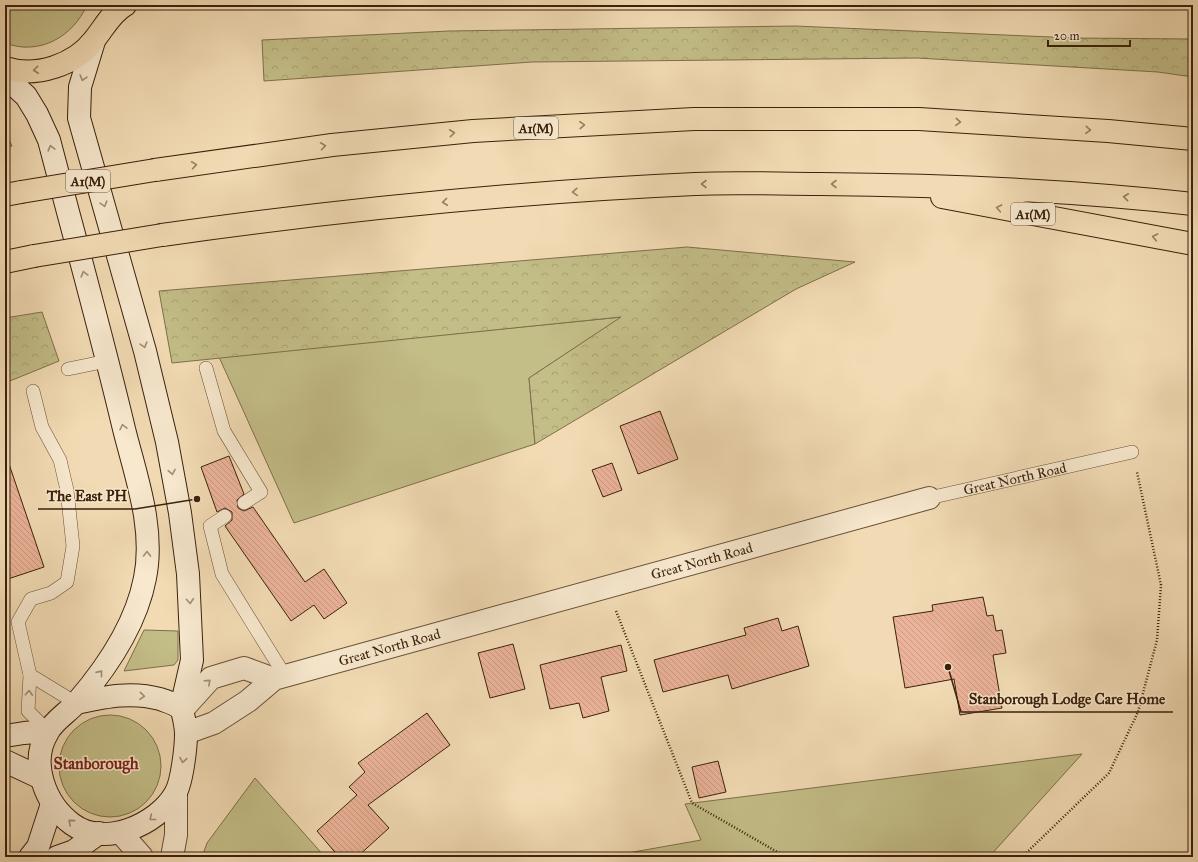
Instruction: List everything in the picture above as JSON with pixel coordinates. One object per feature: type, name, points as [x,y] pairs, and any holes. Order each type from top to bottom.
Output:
[{"type":"main road","points":[[125,5],[108,14],[94,41],[80,86],[79,118],[145,351],[167,442],[180,513],[188,574],[192,660],[182,710],[186,733],[184,761],[176,793],[176,835],[172,857]]},
{"type":"main road","points":[[5,68],[13,71],[35,71],[57,66],[77,56],[94,41]]},
{"type":"main road","points":[[5,77],[26,96],[38,114],[49,140],[107,361],[146,522],[148,557],[145,579],[138,606],[105,667],[76,703],[48,731],[39,763],[41,778],[52,804],[72,825],[99,833],[121,833],[143,825],[161,810],[176,793]]},
{"type":"main road","name":"A1(M)","points":[[13,194],[155,170],[332,145],[473,131],[694,119],[919,119],[1108,131],[1193,139]]},
{"type":"main road","name":"A1(M)","points":[[5,262],[162,234],[272,219],[523,195],[698,184],[873,184],[1003,188],[1119,196],[1193,204]]},
{"type":"main road","name":"A1(M)","points":[[873,184],[1193,244]]},
{"type":"main road","name":"Great North Road","points":[[186,733],[214,723],[280,678],[929,498]]},
{"type":"main road","points":[[182,710],[211,678],[244,668],[280,678]]},
{"type":"main road","points":[[76,703],[116,695],[145,695],[170,702],[182,710]]},
{"type":"main road","points":[[5,736],[48,731]]},
{"type":"main road","points":[[5,761],[41,778]]},
{"type":"main road","points":[[30,857],[38,847],[52,804]]},
{"type":"main road","points":[[57,857],[74,851],[99,833]]},
{"type":"main road","points":[[121,833],[142,857]]},
{"type":"lane","points":[[68,369],[107,361]]},
{"type":"lane","points":[[206,368],[224,431],[261,492],[244,503]]},
{"type":"lane","points":[[33,391],[42,427],[60,460],[67,490],[73,546],[67,582],[51,593],[31,600],[18,622],[30,675],[28,711],[48,731]]},
{"type":"lane","name":"Great North Road","points":[[929,498],[1132,452]]},
{"type":"lane","points":[[225,516],[210,526],[222,574],[280,678]]},
{"type":"lane","points":[[30,675],[76,703]]},
{"type":"path","points":[[1022,857],[1109,773],[1138,712],[1157,640],[1161,585],[1132,452]]},
{"type":"path","points":[[607,588],[692,803],[786,857]]},
{"type":"green space","points":[[5,5],[87,5],[81,16],[64,35],[54,41],[30,47],[5,43]]},
{"type":"green space","points":[[795,26],[1074,38],[1193,39],[1193,77],[1158,72],[917,58],[532,62],[264,81],[262,40],[449,31]]},
{"type":"green space","points":[[5,130],[12,146],[5,148]]},
{"type":"green space","points":[[687,247],[855,262],[796,289],[535,444],[529,378],[621,317],[172,363],[159,291]]},
{"type":"green space","points":[[42,312],[59,361],[5,383],[5,318]]},
{"type":"green space","points":[[622,317],[529,378],[535,444],[294,523],[219,357]]},
{"type":"green space","points":[[144,630],[178,631],[178,660],[174,665],[124,671]]},
{"type":"green space","points":[[110,715],[129,719],[146,730],[157,747],[161,766],[157,785],[146,802],[129,813],[110,817],[91,813],[74,802],[63,785],[59,766],[63,747],[74,730],[91,719]]},
{"type":"green space","points":[[1082,754],[989,857],[605,857],[701,840],[685,804]]},
{"type":"green space","points":[[255,778],[325,857],[202,857],[207,843]]},
{"type":"building","points":[[660,411],[678,459],[638,474],[620,426]]},
{"type":"building","points":[[229,456],[244,494],[237,500],[238,508],[244,511],[253,507],[305,582],[324,569],[347,603],[324,619],[314,605],[291,621],[225,526],[232,520],[232,512],[225,508],[217,512],[201,467]]},
{"type":"building","points":[[612,463],[622,490],[603,497],[592,470]]},
{"type":"building","points":[[9,464],[44,567],[5,580],[5,465]]},
{"type":"building","points":[[983,597],[987,616],[993,615],[996,631],[1002,630],[1006,653],[993,655],[1002,708],[960,715],[954,679],[905,688],[893,617],[933,611],[932,605]]},
{"type":"building","points":[[778,618],[782,631],[798,626],[809,666],[732,689],[728,675],[663,692],[654,660],[746,635],[744,628]]},
{"type":"building","points":[[513,644],[525,689],[490,698],[478,653]]},
{"type":"building","points":[[621,645],[627,671],[601,677],[609,711],[583,718],[579,703],[550,709],[540,665]]},
{"type":"building","points":[[427,713],[450,745],[368,805],[389,828],[357,857],[339,857],[317,831],[357,795],[349,787],[365,772],[358,763]]},
{"type":"building","points":[[718,761],[726,792],[699,798],[692,767]]},
{"type":"place","name":"The East PH","points":[[197,499]]},
{"type":"place","name":"Stanborough Lodge Care Home","points":[[948,667]]},
{"type":"district","name":"Stanborough","points":[[96,763]]}]
